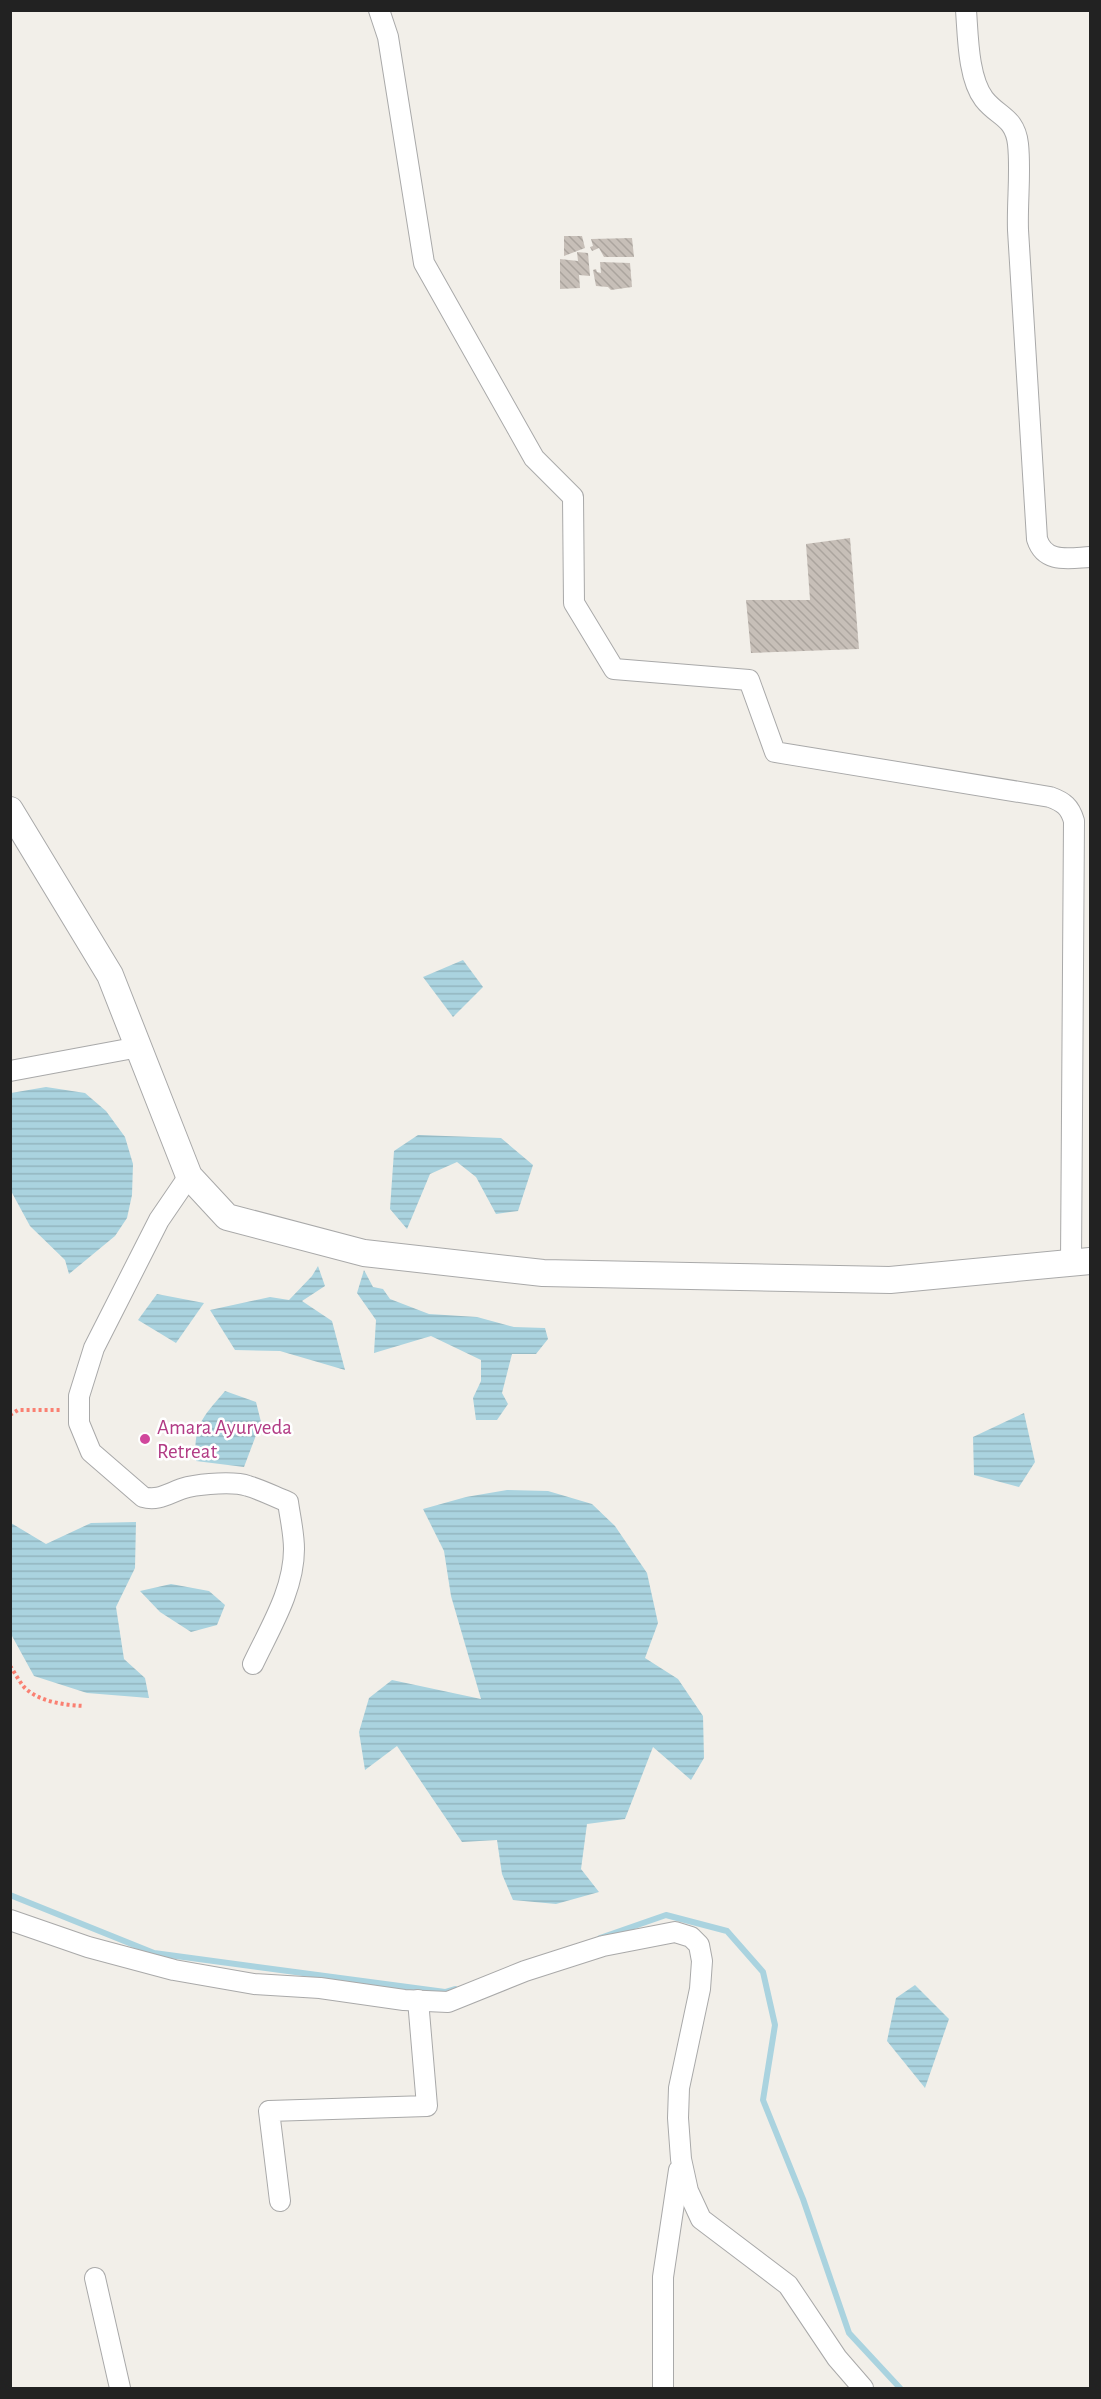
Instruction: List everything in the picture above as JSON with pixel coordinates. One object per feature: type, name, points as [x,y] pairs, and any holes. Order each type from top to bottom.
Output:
[{"type":"street","points":[[10,810],[110,975],[189,1176],[227,1217],[364,1253],[543,1273],[890,1280],[1081,1261],[1074,821],[1071,811],[1063,802],[1050,797],[775,752],[750,680],[614,669],[574,603],[573,497],[534,458],[424,263],[388,37],[379,10]]},
{"type":"street","points":[[966,10],[969,49],[976,84],[984,99],[1007,118],[1014,129],[1018,144],[1018,216],[1036,538],[1040,548],[1046,554],[1056,558],[1090,557]]},
{"type":"street","points":[[10,1071],[139,1047]]},
{"type":"street","points":[[189,1176],[159,1220],[94,1348],[79,1396],[77,1411],[79,1423],[91,1452],[143,1497],[152,1500],[188,1487],[206,1484],[246,1485],[288,1502],[294,1548],[290,1579],[280,1609],[253,1664]]},
{"type":"street","points":[[10,1920],[88,1947],[174,1970],[254,1984],[320,1988],[448,2002],[525,1971],[603,1946],[675,1932],[691,1937],[699,1946],[702,1961],[700,1989],[679,2088],[678,2118],[681,2159],[688,2191],[701,2219],[788,2285],[837,2358],[863,2388]]},
{"type":"street","points":[[280,2202],[269,2111],[427,2106],[418,2000]]},
{"type":"street","points":[[663,2388],[663,2277],[681,2159]]},
{"type":"street","points":[[95,2278],[120,2388]]},
{"type":"path","points":[[10,1415],[18,1410],[77,1411]]},
{"type":"path","points":[[10,1666],[25,1688],[45,1699],[65,1705],[84,1706]]},
{"type":"water","points":[[463,960],[483,987],[453,1017],[423,977]]},
{"type":"water","points":[[46,1087],[85,1093],[106,1111],[125,1137],[133,1164],[132,1195],[127,1218],[115,1236],[69,1274],[65,1260],[30,1226],[11,1191],[11,1093]]},
{"type":"water","points":[[418,1135],[501,1138],[533,1165],[518,1211],[496,1214],[476,1177],[457,1162],[430,1174],[407,1229],[390,1209],[394,1151]]},
{"type":"water","points":[[318,1266],[325,1286],[302,1301],[332,1321],[345,1370],[280,1351],[235,1350],[210,1310],[270,1297],[289,1300],[312,1276]]},
{"type":"water","points":[[364,1270],[373,1287],[383,1289],[390,1299],[429,1314],[477,1317],[514,1327],[545,1328],[548,1339],[536,1354],[512,1354],[502,1393],[508,1404],[497,1420],[476,1420],[473,1398],[481,1381],[481,1360],[431,1336],[374,1353],[376,1320],[357,1293]]},
{"type":"water","points":[[157,1294],[204,1303],[176,1343],[138,1320]]},
{"type":"water","points":[[225,1391],[256,1402],[261,1422],[244,1467],[196,1461],[196,1439],[201,1422]]},
{"type":"water","points":[[1024,1413],[1035,1462],[1019,1487],[974,1475],[973,1437]]},
{"type":"water","points":[[507,1490],[548,1491],[592,1504],[615,1526],[647,1573],[658,1623],[645,1658],[678,1679],[703,1716],[704,1758],[691,1780],[653,1747],[625,1819],[587,1824],[581,1869],[599,1892],[556,1904],[513,1900],[502,1874],[497,1840],[462,1842],[397,1746],[365,1770],[359,1732],[369,1698],[392,1680],[481,1699],[451,1596],[444,1551],[423,1509],[466,1497]]},
{"type":"water","points":[[136,1522],[135,1568],[116,1607],[124,1659],[145,1678],[149,1698],[87,1693],[34,1676],[12,1636],[11,1523],[46,1544],[91,1523]]},
{"type":"water","points":[[171,1584],[209,1591],[225,1605],[217,1625],[191,1632],[160,1612],[140,1591]]},
{"type":"water","points":[[915,1985],[949,2019],[925,2088],[887,2041],[896,1998]]},
{"type":"building","points":[[564,236],[582,236],[585,248],[564,256]]},
{"type":"building","points":[[632,238],[634,257],[604,257],[599,248],[592,251],[590,247],[593,246],[591,239]]},
{"type":"building","points":[[577,252],[588,253],[590,276],[579,275],[580,288],[560,289],[560,259],[578,261]]},
{"type":"building","points":[[600,262],[630,263],[632,287],[611,290],[608,287],[596,286],[593,270],[596,269],[601,273]]},
{"type":"building","points":[[850,538],[859,649],[751,653],[746,600],[810,600],[806,544]]},
{"type":"waterway","points":[[10,1895],[154,1953],[445,1992],[455,1989]]},
{"type":"waterway","points":[[600,1938],[666,1915],[727,1931],[763,1972],[775,2025],[763,2100],[803,2199],[849,2333],[900,2388]]},
{"type":"place","name":"Amara Ayurveda Retreat","points":[[145,1439]]}]
